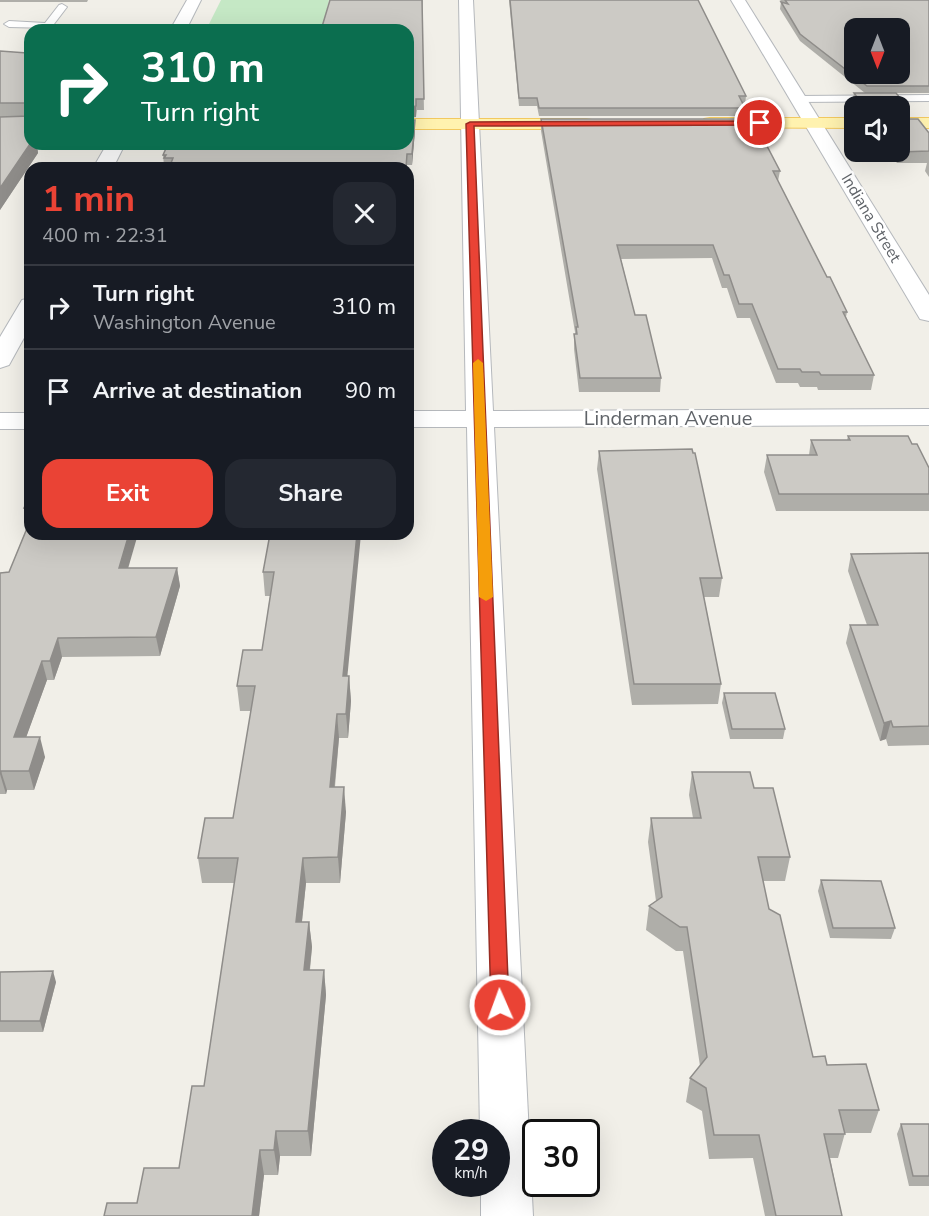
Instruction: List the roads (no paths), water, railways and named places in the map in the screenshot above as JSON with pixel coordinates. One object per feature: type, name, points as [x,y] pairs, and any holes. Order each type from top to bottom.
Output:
[{"type":"main road","points":[[690,123],[844,123]]},
{"type":"main road","points":[[910,123],[929,123]]},
{"type":"main road","points":[[414,124],[608,124]]},
{"type":"street","points":[[181,24],[194,0]]},
{"type":"street","points":[[466,0],[507,1216]]},
{"type":"street","name":"Indiana Street","points":[[738,0],[929,314]]},
{"type":"street","points":[[0,360],[24,315]]},
{"type":"street","name":"Linderman Avenue","points":[[414,419],[929,417]]},
{"type":"street","points":[[0,421],[24,421]]},
{"type":"lane","points":[[49,24],[62,7]]},
{"type":"lane","points":[[9,24],[24,25]]},
{"type":"lane","points":[[799,99],[929,98]]},
{"type":"lane","points":[[836,99],[844,110]]},
{"type":"lane","points":[[910,110],[929,110]]}]
